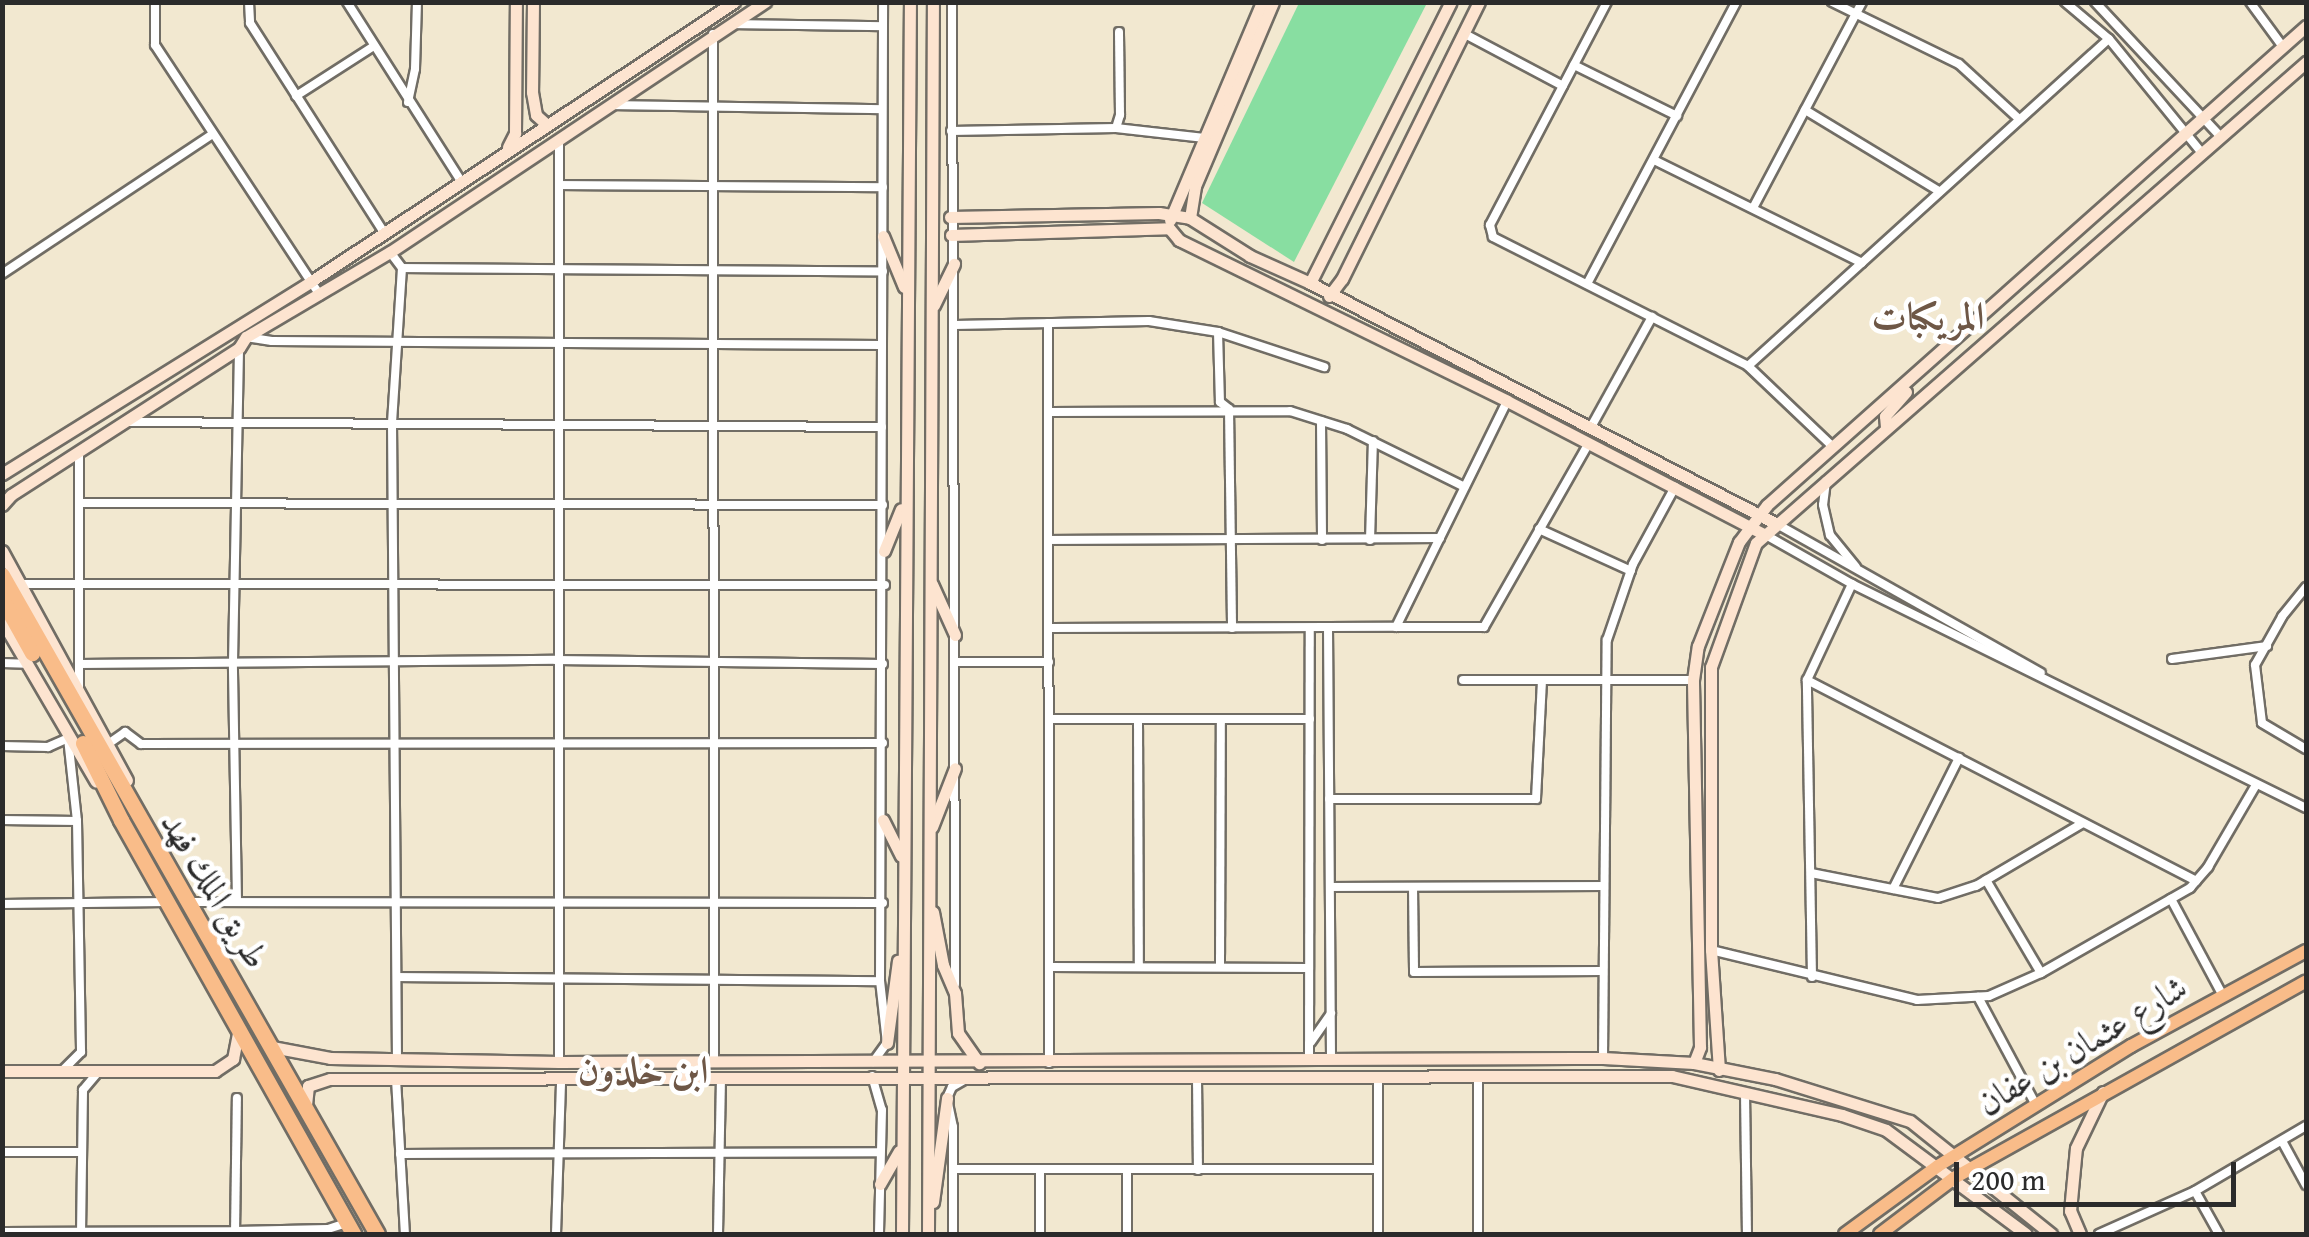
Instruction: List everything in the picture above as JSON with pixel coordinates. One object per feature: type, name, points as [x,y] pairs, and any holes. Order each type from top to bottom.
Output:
[{"type":"highway","name":"طريق الملك فهد","points":[[2,576],[377,1234]]},
{"type":"highway","name":"طريق الملك فهد","points":[[2,599],[350,1229]]},
{"type":"main road","name":"شارع عثمان بن عفان","points":[[1845,1234],[1938,1166],[2036,1105],[2306,951]]},
{"type":"main road","name":"شارع عثمان بن عفان","points":[[1880,1234],[1954,1178],[2306,981]]},
{"type":"street","points":[[155,2],[155,44],[320,295]]},
{"type":"street","points":[[250,2],[250,23],[383,232]]},
{"type":"street","points":[[348,2],[461,181]]},
{"type":"street","points":[[408,102],[415,69],[416,2]]},
{"type":"street","points":[[507,148],[514,134],[516,2]]},
{"type":"street","points":[[533,2],[534,102],[536,115],[547,125]]},
{"type":"street","points":[[2,474],[310,282],[716,8],[734,2]]},
{"type":"street","points":[[5,498],[243,342],[390,252],[766,2]]},
{"type":"street","points":[[883,2],[885,585],[880,981],[886,1044]]},
{"type":"street","points":[[902,1234],[910,2]]},
{"type":"street","points":[[928,1230],[934,2]]},
{"type":"street","points":[[952,2],[954,993],[958,1033],[979,1062]]},
{"type":"street","points":[[1169,228],[1262,2]]},
{"type":"street","points":[[1190,218],[1195,186],[1273,2]]},
{"type":"street","points":[[1310,283],[1451,2]]},
{"type":"street","points":[[1329,296],[1342,279],[1479,2]]},
{"type":"street","points":[[1607,2],[1490,226],[1493,237],[1748,366],[1833,446]]},
{"type":"street","points":[[1586,284],[1736,2]]},
{"type":"street","points":[[1832,2],[1959,64],[2019,119]]},
{"type":"street","points":[[1754,208],[1862,2]]},
{"type":"street","points":[[2065,2],[2110,39],[2183,135],[2202,153]]},
{"type":"street","points":[[2095,2],[2221,136]]},
{"type":"street","points":[[2250,2],[2283,47]]},
{"type":"street","points":[[730,24],[882,26]]},
{"type":"street","points":[[1694,1063],[1700,1047],[1694,680],[1698,646],[1748,526],[2306,26]]},
{"type":"street","points":[[1116,128],[1120,115],[1119,32]]},
{"type":"street","points":[[1463,33],[1564,86]]},
{"type":"street","points":[[714,34],[714,1061]]},
{"type":"street","points":[[1748,366],[2110,39]]},
{"type":"street","points":[[296,96],[374,46]]},
{"type":"street","points":[[1719,1070],[1712,950],[1712,668],[1748,558],[1775,523],[2306,62]]},
{"type":"street","points":[[1574,66],[1677,116]]},
{"type":"street","points":[[514,108],[527,112],[534,102]]},
{"type":"street","points":[[613,105],[715,110],[882,109]]},
{"type":"street","points":[[1805,110],[1939,191]]},
{"type":"street","points":[[951,131],[1116,128],[1204,138]]},
{"type":"street","points":[[2,274],[213,134]]},
{"type":"street","points":[[559,141],[556,660],[560,1062]]},
{"type":"street","points":[[1654,160],[1862,263]]},
{"type":"street","points":[[560,185],[883,187]]},
{"type":"street","points":[[950,218],[1172,214],[1190,218],[1250,256],[1310,283],[1775,523],[2083,699]]},
{"type":"street","points":[[951,235],[1169,228]]},
{"type":"street","points":[[1169,228],[1179,240],[1507,401],[1852,584],[2306,808]]},
{"type":"street","points":[[882,236],[906,293]]},
{"type":"street","points":[[390,252],[402,268],[392,423],[397,1059]]},
{"type":"street","points":[[932,308],[954,264]]},
{"type":"street","points":[[402,268],[883,272]]},
{"type":"street","points":[[1591,427],[1652,317]]},
{"type":"street","points":[[955,325],[1149,322],[1218,332],[1324,367]]},
{"type":"street","points":[[1048,323],[1049,1063]]},
{"type":"street","points":[[1218,332],[1220,402],[1230,409]]},
{"type":"street","points":[[243,342],[882,345]]},
{"type":"street","points":[[237,901],[234,501],[243,342]]},
{"type":"street","points":[[1886,427],[1885,416],[1909,384]]},
{"type":"street","points":[[1396,627],[1507,401]]},
{"type":"street","points":[[1230,409],[1232,628]]},
{"type":"street","points":[[1048,412],[1290,412],[1322,420],[1465,487]]},
{"type":"street","points":[[1322,420],[1322,540]]},
{"type":"street","points":[[126,422],[882,427]]},
{"type":"street","points":[[1370,540],[1373,442]]},
{"type":"street","points":[[1048,628],[1484,626],[1589,443]]},
{"type":"street","points":[[79,452],[79,695]]},
{"type":"street","points":[[1827,478],[1823,505],[1830,534],[1859,570]]},
{"type":"street","points":[[1603,1058],[1607,640],[1631,571],[1675,487]]},
{"type":"street","points":[[884,551],[904,500]]},
{"type":"street","points":[[80,502],[883,505]]},
{"type":"street","points":[[1540,530],[1631,571]]},
{"type":"street","points":[[1048,540],[1440,538]]},
{"type":"street","points":[[2,551],[186,894],[237,901],[714,900],[883,904]]},
{"type":"street","points":[[930,580],[955,634]]},
{"type":"street","points":[[20,584],[885,585]]},
{"type":"street","points":[[1812,977],[1807,680],[1852,584]]},
{"type":"street","points":[[2306,587],[2282,617],[2255,665],[2262,723],[2306,748]]},
{"type":"street","points":[[2,621],[68,738],[121,820]]},
{"type":"street","points":[[1328,627],[1331,1060]]},
{"type":"street","points":[[1310,628],[1310,1060]]},
{"type":"street","points":[[2172,659],[2267,646]]},
{"type":"street","points":[[80,664],[556,660],[883,664]]},
{"type":"street","points":[[954,662],[1048,662]]},
{"type":"street","points":[[2,664],[26,664]]},
{"type":"street","points":[[1462,680],[1694,680]]},
{"type":"street","points":[[1329,799],[1536,799],[1542,680]]},
{"type":"street","points":[[1807,680],[2196,881]]},
{"type":"street","points":[[1048,719],[1310,719]]},
{"type":"street","points":[[1138,719],[1139,967]]},
{"type":"street","points":[[1220,968],[1221,719]]},
{"type":"street","points":[[108,744],[125,732],[141,744],[883,743]]},
{"type":"street","points":[[2,746],[48,747],[68,738]]},
{"type":"street","points":[[62,1070],[81,1052],[77,821],[68,738]]},
{"type":"street","points":[[1892,889],[1959,758]]},
{"type":"street","points":[[928,836],[955,768]]},
{"type":"street","points":[[1712,950],[1917,1000],[1978,998],[2040,973],[2196,881],[2256,784]]},
{"type":"street","points":[[2,820],[77,821]]},
{"type":"street","points":[[883,820],[903,860]]},
{"type":"street","points":[[1810,873],[1938,898],[1986,880],[2083,823]]},
{"type":"street","points":[[1986,880],[2040,973]]},
{"type":"street","points":[[1330,887],[1602,886]]},
{"type":"street","points":[[1414,887],[1414,972],[1603,971]]},
{"type":"street","points":[[928,888],[943,965],[954,993]]},
{"type":"street","points":[[2170,898],[2222,996]]},
{"type":"street","points":[[2,904],[79,907],[168,902]]},
{"type":"street","points":[[873,1062],[886,1044],[889,1002],[904,937]]},
{"type":"street","points":[[1049,967],[1310,968]]},
{"type":"street","points":[[398,976],[880,981]]},
{"type":"street","points":[[1978,998],[2036,1105]]},
{"type":"street","points":[[1310,1044],[1331,1013]]},
{"type":"street","points":[[2,1072],[223,1069],[236,1051],[237,1028]]},
{"type":"street","points":[[272,1047],[330,1058],[560,1062],[1603,1058],[1694,1063],[1775,1079],[1910,1121],[2051,1234]]},
{"type":"street","points":[[330,1058],[320,1066],[321,1074],[330,1079]]},
{"type":"street","points":[[80,1233],[83,1090],[98,1071]]},
{"type":"street","points":[[872,1076],[882,1110],[880,1234]]},
{"type":"street","points":[[309,1114],[308,1086],[330,1079],[1672,1076],[1886,1130],[2026,1234]]},
{"type":"street","points":[[718,1234],[721,1077]]},
{"type":"street","points":[[1478,1077],[1478,1234]]},
{"type":"street","points":[[1196,1078],[1198,1170]]},
{"type":"street","points":[[1378,1078],[1378,1234]]},
{"type":"street","points":[[396,1079],[405,1234]]},
{"type":"street","points":[[928,1230],[947,1098],[952,1088],[968,1079]]},
{"type":"street","points":[[556,1234],[560,1080]]},
{"type":"street","points":[[2080,1234],[2070,1210],[2076,1148],[2104,1091]]},
{"type":"street","points":[[1745,1093],[1747,1234]]},
{"type":"street","points":[[235,1233],[237,1098]]},
{"type":"street","points":[[947,1098],[953,1127],[953,1234]]},
{"type":"street","points":[[2099,1234],[2195,1191],[2306,1126]]},
{"type":"street","points":[[2282,1141],[2306,1185]]},
{"type":"street","points":[[880,1184],[902,1148]]},
{"type":"street","points":[[2,1152],[82,1152]]},
{"type":"street","points":[[400,1154],[880,1152]]},
{"type":"street","points":[[953,1168],[1378,1168]]},
{"type":"street","points":[[1040,1170],[1040,1234]]},
{"type":"street","points":[[1127,1171],[1128,1234]]},
{"type":"street","points":[[2195,1191],[2218,1234]]},
{"type":"street","points":[[2,1232],[235,1233],[350,1229]]},
{"type":"green space","points":[[1299,3],[1427,3],[1294,262],[1202,203]]},
{"type":"district","name":"المريكبات","points":[[1928,316]]},
{"type":"district","name":"ابن خلدون","points":[[643,1070]]}]
